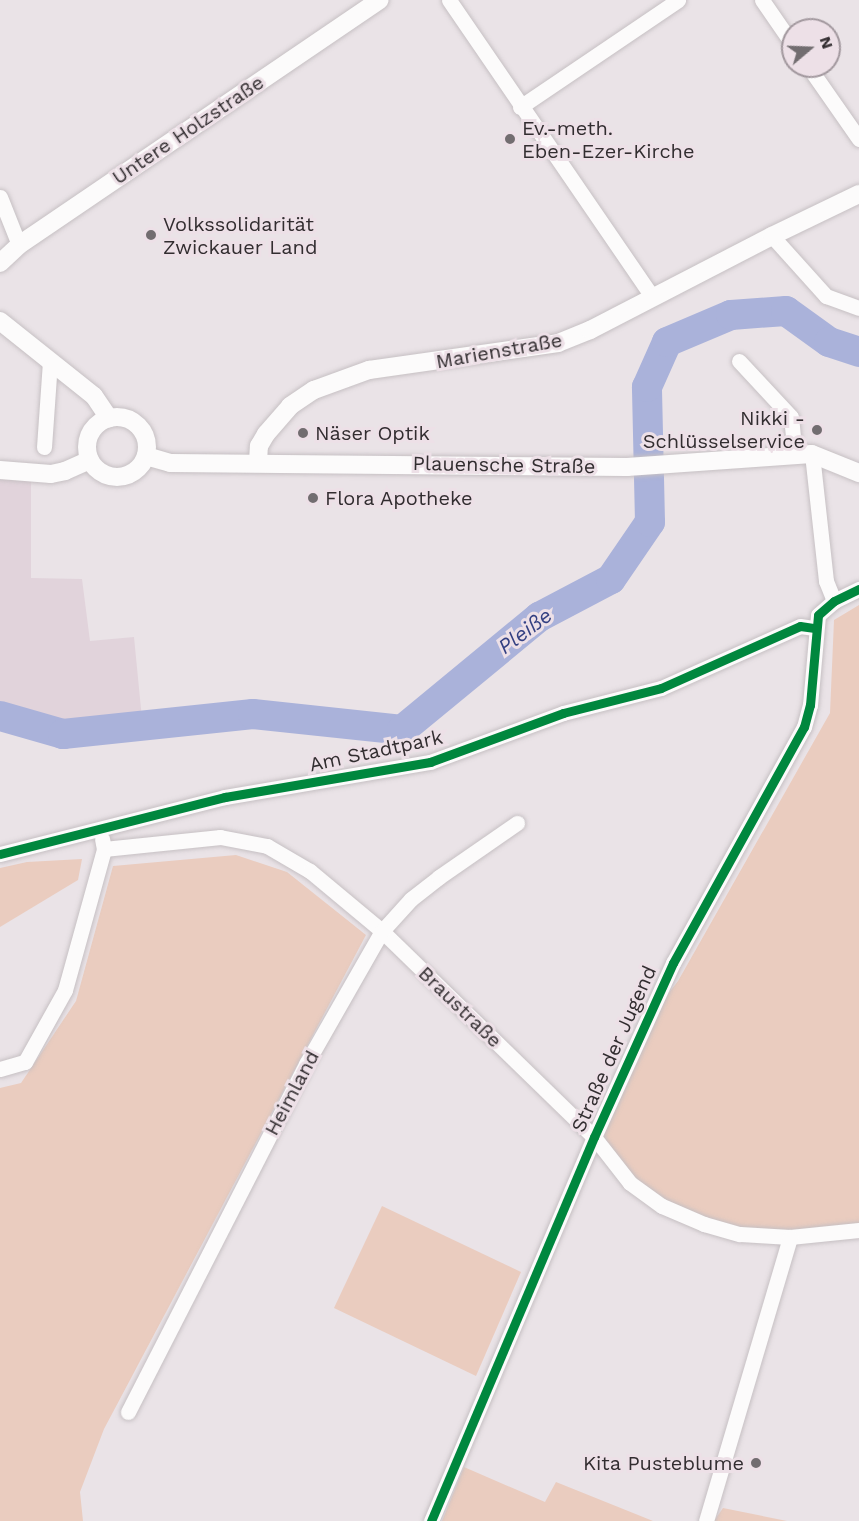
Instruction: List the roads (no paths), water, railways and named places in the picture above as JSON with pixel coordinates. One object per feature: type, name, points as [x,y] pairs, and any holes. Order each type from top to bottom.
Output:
[{"type":"street","name":"Untere Holzstraße","points":[[0,263],[19,245],[380,0]]},
{"type":"street","points":[[449,0],[652,297]]},
{"type":"street","points":[[520,106],[678,0]]},
{"type":"street","points":[[762,0],[781,28]]},
{"type":"street","points":[[816,78],[859,139]]},
{"type":"street","name":"Marienstraße","points":[[258,463],[259,446],[266,434],[290,406],[314,390],[369,370],[558,343],[590,330],[859,194]]},
{"type":"street","points":[[0,197],[19,245]]},
{"type":"street","points":[[772,236],[826,296],[859,308]]},
{"type":"street","points":[[0,321],[94,396],[110,418]]},
{"type":"street","points":[[44,447],[50,361]]},
{"type":"street","points":[[739,361],[792,417],[804,455],[826,581],[834,601],[859,589]]},
{"type":"street","points":[[110,418],[126,418],[135,422],[146,439],[146,456],[140,467],[122,477],[103,474],[90,460],[87,440],[98,423],[110,418]]},
{"type":"street","name":"Plauensche Straße","points":[[146,456],[170,463],[627,467],[804,455],[859,473]]},
{"type":"street","points":[[0,470],[51,474],[65,471],[90,460]]},
{"type":"street","name":"Straße der Jugend","points":[[431,1521],[594,1137],[673,963],[804,727],[810,705],[815,628],[818,615],[834,601]]},
{"type":"street","name":"Am Stadtpark","points":[[0,854],[99,827],[225,797],[430,762],[562,713],[661,688],[800,626],[815,628]]},
{"type":"street","name":"Heimland","points":[[128,1412],[306,1064],[382,931],[411,899],[517,823]]},
{"type":"street","points":[[0,1069],[25,1062],[65,990],[104,849],[99,827]]},
{"type":"street","name":"Braustraße","points":[[104,849],[220,837],[267,846],[310,871],[382,931],[594,1137],[630,1183],[662,1206],[704,1224],[740,1234],[789,1237],[859,1230]]},
{"type":"street","points":[[706,1521],[789,1237]]},
{"type":"waterway","name":"Pleiße","points":[[0,716],[63,734],[253,714],[402,730],[539,617],[611,579],[650,522],[647,387],[667,342],[731,315],[786,311],[829,342],[859,352]]},
{"type":"place","name":"Ev.-meth. Eben-Ezer-Kirche","points":[[510,139]]},
{"type":"place","name":"Volkssolidarität Zwickauer Land","points":[[151,235]]},
{"type":"place","name":"Nikki - Schlüsselservice","points":[[817,430]]},
{"type":"place","name":"Näser Optik","points":[[303,433]]},
{"type":"place","name":"Flora Apotheke","points":[[313,498]]},
{"type":"place","name":"Kita Pusteblume","points":[[756,1463]]}]
